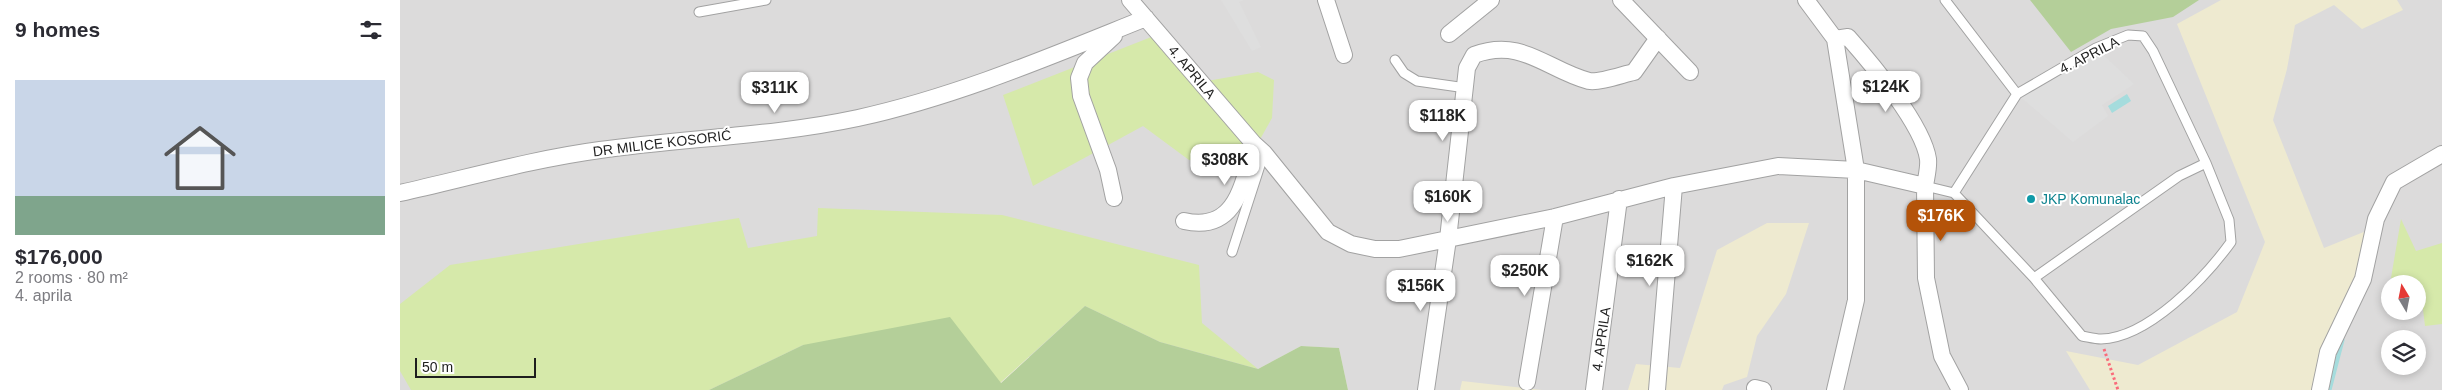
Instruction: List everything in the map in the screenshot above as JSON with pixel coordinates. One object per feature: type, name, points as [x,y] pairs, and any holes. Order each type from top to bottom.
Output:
[{"type":"street","name":"4. APRILA","points":[[1130,0],[1328,232],[1351,244],[1399,250],[1555,217],[1674,186],[1778,166],[1856,170],[1925,186]]},
{"type":"street","points":[[1326,0],[1344,56]]},
{"type":"street","points":[[1449,34],[1491,0]]},
{"type":"street","points":[[1621,0],[1690,72]]},
{"type":"street","points":[[1806,0],[1835,39],[1856,170],[1856,300],[1836,390]]},
{"type":"street","name":"DR MILICE KOSORIĆ","points":[[400,193],[544,159],[599,150],[797,127],[856,118],[950,94],[1146,18]]},
{"type":"street","name":"DR MILICE KOSORIĆ","points":[[1114,198],[1108,170],[1081,96],[1079,78],[1085,63],[1122,27]]},
{"type":"street","points":[[1835,39],[1848,37],[1874,67],[1920,133],[1928,160],[1925,186],[1926,278],[1942,356],[1957,385],[1964,377],[1970,390]]},
{"type":"street","points":[[1426,390],[1448,239],[1467,68],[1474,55],[1487,50],[1518,51],[1591,81],[1634,72],[1658,38]]},
{"type":"street","points":[[1184,221],[1198,224],[1210,222],[1231,210],[1259,149]]},
{"type":"street","points":[[2320,390],[2328,352],[2363,279],[2376,219],[2394,182],[2442,154]]},
{"type":"street","points":[[1657,390],[1674,186]]},
{"type":"street","name":"4. APRILA","points":[[1594,390],[1620,199]]},
{"type":"street","points":[[1527,382],[1555,217]]},
{"type":"lane","points":[[699,12],[766,0]]},
{"type":"lane","points":[[1945,0],[2017,94]]},
{"type":"lane","name":"4. APRILA","points":[[1925,186],[1954,193],[2017,94],[2096,48],[2128,35],[2142,36],[2153,51],[2206,163]]},
{"type":"lane","points":[[1396,60],[1404,73],[1417,81],[1466,88]]},
{"type":"lane","points":[[1232,252],[1259,149]]},
{"type":"lane","points":[[1954,193],[2034,278],[2082,336],[2101,339],[2123,334],[2169,309],[2213,268],[2231,242],[2229,220],[2206,163],[2179,176],[2034,278]]},
{"type":"path","points":[[2101,339],[2118,390]]},
{"type":"shaded area","points":[[400,0],[2442,0],[2442,390],[1348,390],[1339,348],[1301,346],[1258,369],[803,345],[709,390],[400,390]]},
{"type":"shaded area","points":[[1221,0],[1244,0],[1239,2],[1261,47],[1252,51]]},
{"type":"shaded area","points":[[2221,0],[2397,0],[2403,10],[2362,29],[2334,5],[2295,25],[2287,69],[2273,120],[2324,248],[2376,227],[2314,390],[2090,390],[2066,351],[2138,365],[2237,312],[2265,242],[2177,24]]},
{"type":"shaded area","points":[[2096,48],[2134,84],[2102,105],[2108,116],[2073,142],[2017,94]]},
{"type":"shaded area","points":[[1767,223],[1809,223],[1786,294],[1757,336],[1747,377],[1724,385],[1722,390],[1628,390],[1636,364],[1680,368],[1717,250]]},
{"type":"shaded area","points":[[1462,381],[1542,390],[1460,390]]},
{"type":"green space","points":[[2030,0],[2199,0],[2173,17],[2111,29],[2071,52]]},
{"type":"green space","points":[[1159,34],[1207,81],[1258,72],[1274,80],[1272,118],[1244,168],[1189,160],[1143,126],[1033,186],[1003,95]]},
{"type":"green space","points":[[818,208],[1002,215],[1199,265],[1202,323],[1258,369],[1160,342],[1085,306],[1000,383],[803,345],[709,390],[411,390],[400,371],[400,304],[450,265],[739,218],[748,248],[817,236]]},
{"type":"green space","points":[[2401,219],[2416,251],[2442,243],[2442,324],[2425,326],[2426,275],[2392,275]]},
{"type":"green space","points":[[1085,306],[1160,342],[1258,369],[1301,346],[1339,348],[1348,390],[709,390],[803,345],[950,317],[1001,383]]},
{"type":"water","points":[[2127,94],[2131,101],[2112,113],[2108,106]]},
{"type":"waterway","points":[[2329,390],[2342,340]]},
{"type":"place","name":"JKP Komunalac","points":[[2031,199]]}]
